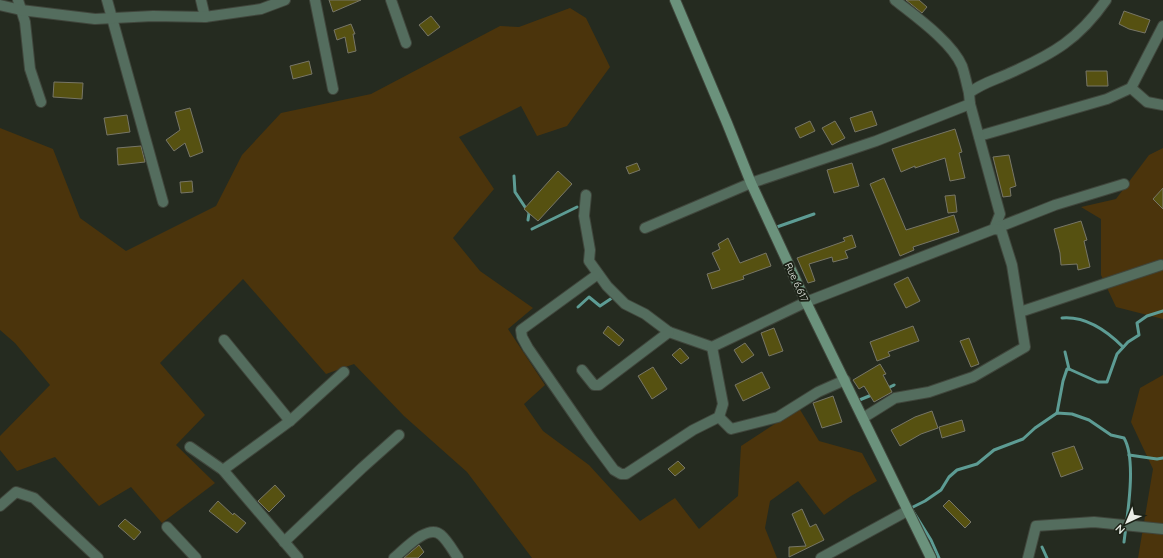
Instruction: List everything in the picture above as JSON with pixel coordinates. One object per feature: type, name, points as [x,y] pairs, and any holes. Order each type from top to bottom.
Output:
[{"type":"street","points":[[107,0],[163,202]]},
{"type":"street","points":[[201,0],[206,17]]},
{"type":"street","points":[[0,5],[20,5],[95,18],[153,16],[206,17],[260,4],[285,0]]},
{"type":"street","points":[[315,0],[333,89]]},
{"type":"street","points":[[391,0],[406,43]]},
{"type":"street","name":"Rue 6.617","points":[[675,0],[728,123],[750,183],[806,302],[931,558]]},
{"type":"street","points":[[895,0],[935,32],[961,65],[1000,214],[994,229]]},
{"type":"street","points":[[969,93],[980,85],[1004,76],[1058,50],[1075,36],[1097,13],[1106,0]]},
{"type":"street","points":[[20,5],[25,22],[30,69],[40,102]]},
{"type":"street","points":[[979,136],[1107,99],[1132,88],[1163,26]]},
{"type":"street","points":[[1132,88],[1147,102],[1163,105]]},
{"type":"street","points":[[645,228],[750,183],[876,140],[970,104]]},
{"type":"street","points":[[586,195],[584,216],[590,250],[589,261],[607,286],[625,304],[645,314],[669,332],[712,347],[806,302],[1055,205],[1124,184]]},
{"type":"street","points":[[863,418],[895,398],[930,392],[973,377],[1025,347],[1012,265],[1001,230],[994,229]]},
{"type":"street","points":[[1020,312],[1161,265]]},
{"type":"street","points":[[598,274],[521,330],[522,337],[528,348],[590,440],[614,470],[621,474],[626,474],[693,430],[719,417],[723,404],[712,347]]},
{"type":"street","points":[[582,370],[594,385],[599,385],[669,332]]},
{"type":"street","points":[[224,340],[290,421]]},
{"type":"street","points":[[223,470],[290,421],[344,372]]},
{"type":"street","points":[[719,417],[731,429],[778,417],[818,392],[845,380]]},
{"type":"street","points":[[284,542],[399,435]]},
{"type":"street","points":[[190,448],[223,470],[298,558]]},
{"type":"street","points":[[0,506],[16,492],[34,498],[98,558]]},
{"type":"street","points":[[821,558],[907,511]]},
{"type":"street","points":[[1028,558],[1036,526],[1094,522],[1163,530]]},
{"type":"street","points":[[167,527],[196,558]]},
{"type":"street","points":[[394,558],[422,534],[433,531],[441,534],[458,558]]},
{"type":"shaded area","points":[[570,8],[586,18],[610,67],[567,126],[537,136],[521,106],[459,137],[494,189],[453,238],[480,271],[533,308],[508,329],[545,385],[524,404],[543,431],[589,465],[640,521],[675,498],[699,529],[738,496],[741,446],[799,408],[819,441],[862,453],[877,481],[851,496],[824,515],[798,481],[770,501],[765,528],[777,558],[532,558],[467,472],[404,416],[354,364],[326,374],[243,279],[160,363],[205,415],[176,445],[215,483],[162,523],[131,487],[99,506],[55,457],[17,471],[0,450],[0,436],[50,385],[15,343],[0,330],[0,128],[53,149],[80,218],[126,251],[216,206],[242,155],[281,113],[371,94],[500,26],[519,27]]},
{"type":"shaded area","points":[[1163,148],[1163,319],[1116,307],[1101,275],[1101,219],[1081,207],[1116,199],[1149,155]]},
{"type":"shaded area","points":[[1163,375],[1163,558],[1138,558],[1153,469],[1131,422],[1140,388]]},
{"type":"building","points":[[329,0],[361,0],[333,12]]},
{"type":"building","points":[[906,0],[919,0],[927,7],[922,13]]},
{"type":"building","points":[[1124,11],[1150,20],[1145,33],[1129,29],[1119,24]]},
{"type":"building","points":[[431,16],[440,27],[428,36],[419,25]]},
{"type":"building","points":[[351,24],[355,34],[353,34],[356,51],[348,53],[345,37],[337,40],[334,30]]},
{"type":"building","points":[[309,61],[312,74],[293,79],[290,66]]},
{"type":"building","points":[[1086,71],[1107,71],[1108,86],[1087,86]]},
{"type":"building","points":[[54,82],[83,83],[82,99],[53,97]]},
{"type":"building","points":[[190,108],[203,152],[190,157],[185,143],[174,151],[166,140],[180,130],[175,112]]},
{"type":"building","points":[[872,111],[877,125],[855,132],[850,118]]},
{"type":"building","points":[[127,115],[130,132],[107,135],[104,118]]},
{"type":"building","points":[[810,121],[815,131],[800,138],[795,128]]},
{"type":"building","points":[[835,121],[845,138],[832,145],[822,128]]},
{"type":"building","points":[[955,129],[962,152],[959,153],[965,178],[950,181],[945,158],[915,168],[915,166],[901,172],[892,149]]},
{"type":"building","points":[[141,146],[145,162],[118,165],[117,148]]},
{"type":"building","points":[[1009,155],[1016,186],[1010,188],[1011,196],[1003,197],[993,157]]},
{"type":"building","points":[[637,163],[640,170],[629,174],[626,167]]},
{"type":"building","points":[[852,163],[859,186],[834,193],[827,170]]},
{"type":"building","points":[[558,171],[572,184],[538,221],[524,209]]},
{"type":"building","points":[[884,178],[906,230],[954,215],[959,232],[913,247],[914,250],[900,256],[870,184]]},
{"type":"building","points":[[192,181],[193,192],[181,193],[180,182]]},
{"type":"building","points":[[1163,188],[1163,209],[1153,199]]},
{"type":"building","points":[[955,195],[957,212],[948,213],[945,196]]},
{"type":"building","points":[[1081,221],[1087,240],[1084,241],[1090,267],[1078,270],[1077,264],[1061,265],[1060,253],[1054,229]]},
{"type":"building","points":[[852,235],[856,247],[845,251],[848,258],[833,262],[832,257],[809,264],[815,281],[808,283],[797,258],[845,241],[843,238]]},
{"type":"building","points":[[728,238],[740,263],[766,253],[771,266],[743,276],[744,279],[712,289],[707,274],[720,270],[712,253],[720,249],[718,244]]},
{"type":"building","points":[[908,277],[920,301],[906,308],[894,284]]},
{"type":"building","points":[[608,326],[624,340],[619,346],[603,333]]},
{"type":"building","points":[[913,326],[919,341],[888,352],[890,356],[877,361],[870,342]]},
{"type":"building","points":[[774,328],[783,351],[769,356],[761,333]]},
{"type":"building","points":[[969,338],[979,364],[971,367],[960,341]]},
{"type":"building","points":[[745,343],[754,355],[742,363],[734,350]]},
{"type":"building","points":[[680,348],[689,358],[681,364],[672,355]]},
{"type":"building","points":[[880,364],[886,374],[883,375],[892,392],[874,402],[864,386],[859,389],[853,380]]},
{"type":"building","points":[[653,367],[667,389],[652,399],[638,376]]},
{"type":"building","points":[[762,372],[770,388],[743,401],[735,385]]},
{"type":"building","points":[[833,396],[842,422],[822,428],[813,403]]},
{"type":"building","points":[[932,411],[938,428],[921,434],[900,446],[891,430],[915,417]]},
{"type":"building","points":[[962,420],[965,431],[942,438],[939,427]]},
{"type":"building","points":[[1074,446],[1083,469],[1061,477],[1052,453]]},
{"type":"building","points":[[678,461],[685,468],[675,476],[668,469]]},
{"type":"building","points":[[275,485],[285,496],[269,512],[258,501]]},
{"type":"building","points":[[949,500],[971,522],[965,528],[943,506]]},
{"type":"building","points":[[218,501],[233,515],[234,513],[246,523],[237,533],[209,511]]},
{"type":"building","points":[[802,509],[810,527],[816,524],[824,540],[789,557],[789,547],[806,546],[792,514]]},
{"type":"building","points":[[125,519],[141,532],[134,540],[118,526]]},
{"type":"building","points":[[419,545],[424,552],[418,558],[404,558]]},
{"type":"waterway","points":[[514,176],[515,192],[529,213],[528,220]]},
{"type":"waterway","points":[[532,229],[577,207]]},
{"type":"waterway","points":[[774,228],[814,214]]},
{"type":"waterway","points":[[578,307],[589,297],[600,306],[615,296]]},
{"type":"waterway","points":[[1069,369],[1098,382],[1107,382],[1117,354],[1128,342],[1139,335],[1137,323],[1147,316],[1163,311]]},
{"type":"waterway","points":[[1062,318],[1079,319],[1095,325],[1110,335],[1123,347]]},
{"type":"waterway","points":[[1065,352],[1069,369]]},
{"type":"waterway","points":[[1057,413],[1063,381],[1067,369],[1069,369]]},
{"type":"waterway","points":[[886,389],[894,385]]},
{"type":"waterway","points":[[857,401],[874,394]]},
{"type":"waterway","points":[[939,558],[931,540],[911,508],[925,501],[941,490],[949,477],[957,470],[977,464],[994,450],[1023,439],[1035,428],[1057,413],[1072,414],[1089,420],[1111,435],[1124,438],[1128,448],[1131,474],[1124,542]]},
{"type":"waterway","points":[[1129,455],[1157,459],[1163,458]]},
{"type":"waterway","points":[[1042,547],[1047,558]]}]
